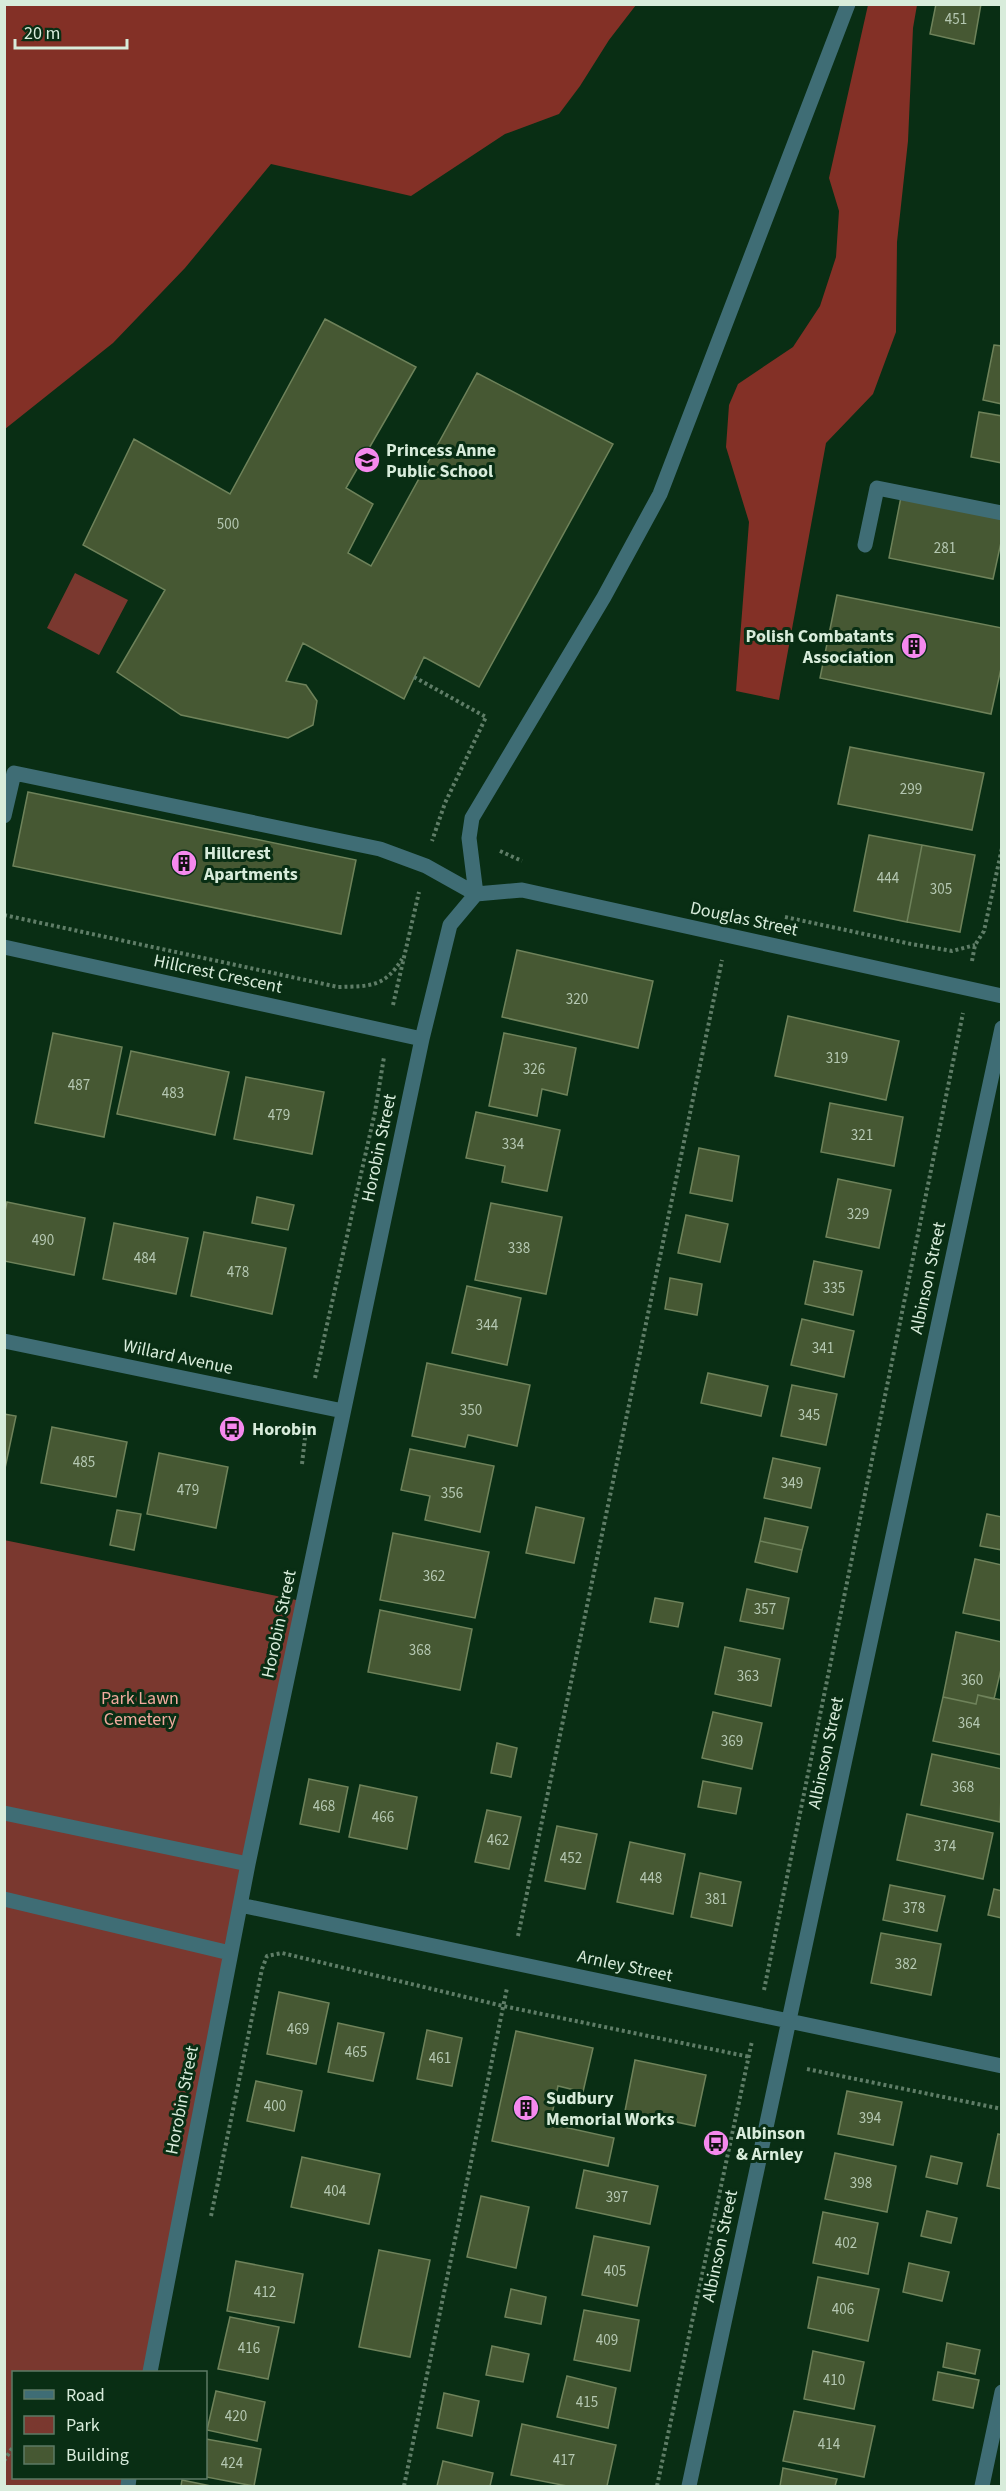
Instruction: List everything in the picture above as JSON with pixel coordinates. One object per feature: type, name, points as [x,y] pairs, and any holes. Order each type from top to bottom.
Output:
[{"type":"street","points":[[476,894],[469,838],[472,818],[604,597],[660,494],[848,4]]},
{"type":"street","points":[[865,545],[877,488],[1002,513]]},
{"type":"street","points":[[4,816],[14,772],[380,849],[426,866],[476,894]]},
{"type":"street","name":"Douglas Street","points":[[476,894],[522,890],[1002,996]]},
{"type":"street","name":"Horobin Street","points":[[150,2371],[248,1864],[422,1039],[450,925],[476,894]]},
{"type":"street","name":"Hillcrest Crescent","points":[[4,947],[422,1039]]},
{"type":"street","name":"Albinson Street","points":[[689,2487],[1002,1028]]},
{"type":"street","name":"Willard Avenue","points":[[4,1341],[343,1411]]},
{"type":"street","points":[[4,1813],[248,1864]]},
{"type":"street","points":[[4,1899],[230,1953]]},
{"type":"street","name":"Arnley Street","points":[[240,1905],[1002,2066]]},
{"type":"street","points":[[982,2487],[1002,2392]]},
{"type":"path","points":[[301,1471],[309,1404],[375,1112],[388,1031],[426,866],[445,803],[486,717],[414,677]]},
{"type":"path","points":[[657,2487],[758,2014],[968,989],[975,945],[984,931],[1002,848]]},
{"type":"path","points":[[500,852],[527,862]]},
{"type":"path","points":[[4,915],[338,987],[370,986],[392,975],[404,956]]},
{"type":"path","points":[[783,917],[952,951],[975,945]]},
{"type":"path","points":[[404,2487],[727,936]]},
{"type":"path","points":[[209,2223],[262,1969],[267,1956],[282,1953],[503,2006],[1002,2109]]},
{"type":"path","points":[[4,2461],[12,2448]]},
{"type":"green space","points":[[75,573],[128,600],[99,655],[47,628]]},
{"type":"green space","name":"Park Lawn Cemetery","points":[[4,1540],[301,1601],[147,2371],[12,2371],[12,2479],[127,2479],[125,2486],[5,2486]]},
{"type":"shaded area","points":[[5,4],[636,5],[609,40],[559,114],[505,134],[411,196],[271,164],[185,268],[113,343],[5,429]]},
{"type":"shaded area","points":[[868,5],[917,5],[913,28],[908,141],[897,242],[896,332],[873,394],[826,443],[779,700],[736,691],[749,522],[726,447],[729,405],[738,384],[793,347],[820,306],[836,257],[839,211],[829,178]]},
{"type":"building","points":[[936,4],[981,4],[974,44],[930,34]]},
{"type":"building","points":[[325,319],[416,367],[346,488],[373,504],[348,553],[371,566],[477,373],[613,444],[479,687],[424,657],[404,699],[303,643],[286,681],[306,685],[317,701],[313,725],[288,738],[181,715],[117,672],[165,590],[83,545],[134,439],[230,494]]},
{"type":"building","points":[[994,345],[1002,346],[1002,404],[983,400]]},
{"type":"building","points":[[979,412],[1002,416],[1002,463],[971,457]]},
{"type":"building","points":[[901,497],[1002,518],[1002,538],[993,579],[889,558]]},
{"type":"building","name":"Polish Combatants Association","points":[[837,595],[1002,628],[1002,664],[991,714],[820,678]]},
{"type":"building","points":[[850,747],[984,773],[972,830],[838,804]]},
{"type":"building","name":"Hillcrest Apartments","points":[[28,792],[356,860],[341,934],[13,866]]},
{"type":"building","points":[[869,835],[922,845],[907,922],[854,911]]},
{"type":"building","points":[[922,845],[975,855],[960,932],[907,922]]},
{"type":"building","points":[[517,950],[653,981],[638,1048],[502,1017]]},
{"type":"building","points":[[788,1016],[899,1041],[886,1100],[775,1076]]},
{"type":"building","points":[[53,1033],[122,1047],[104,1137],[35,1123]]},
{"type":"building","points":[[504,1033],[576,1048],[567,1095],[542,1089],[537,1116],[489,1106]]},
{"type":"building","points":[[131,1051],[229,1072],[215,1135],[117,1114]]},
{"type":"building","points":[[246,1077],[324,1092],[312,1154],[234,1139]]},
{"type":"building","points":[[830,1103],[903,1117],[894,1166],[821,1152]]},
{"type":"building","points":[[476,1112],[560,1130],[547,1191],[502,1182],[505,1166],[466,1158]]},
{"type":"building","points":[[699,1148],[739,1156],[732,1201],[690,1193]]},
{"type":"building","points":[[838,1179],[891,1190],[879,1248],[826,1237]]},
{"type":"building","points":[[257,1197],[294,1205],[288,1230],[252,1223]]},
{"type":"building","points":[[7,1202],[85,1218],[74,1275],[4,1261],[4,1216]]},
{"type":"building","points":[[491,1203],[562,1217],[546,1294],[475,1280]]},
{"type":"building","points":[[686,1215],[728,1224],[720,1262],[678,1253]]},
{"type":"building","points":[[114,1223],[188,1238],[176,1294],[103,1279]]},
{"type":"building","points":[[204,1232],[286,1248],[272,1314],[191,1296]]},
{"type":"building","points":[[814,1261],[862,1271],[853,1315],[805,1304]]},
{"type":"building","points":[[670,1278],[702,1284],[697,1315],[665,1309]]},
{"type":"building","points":[[467,1286],[521,1298],[507,1365],[452,1353]]},
{"type":"building","points":[[802,1319],[854,1331],[844,1377],[791,1365]]},
{"type":"building","points":[[427,1363],[530,1385],[517,1446],[468,1435],[465,1447],[412,1436]]},
{"type":"building","points":[[708,1373],[768,1386],[761,1416],[701,1403]]},
{"type":"building","points":[[792,1385],[837,1394],[826,1445],[781,1436]]},
{"type":"building","points":[[4,1414],[16,1416],[4,1473]]},
{"type":"building","points":[[52,1427],[127,1442],[116,1497],[41,1483]]},
{"type":"building","points":[[410,1449],[494,1466],[480,1532],[425,1520],[430,1496],[401,1490]]},
{"type":"building","points":[[159,1453],[228,1467],[216,1528],[147,1514]]},
{"type":"building","points":[[773,1458],[820,1468],[811,1508],[764,1498]]},
{"type":"building","points":[[536,1507],[584,1518],[574,1563],[526,1553]]},
{"type":"building","points":[[117,1510],[141,1514],[134,1550],[110,1545]]},
{"type":"building","points":[[987,1514],[1002,1517],[1002,1550],[980,1546]]},
{"type":"building","points":[[765,1518],[808,1527],[802,1550],[760,1541]]},
{"type":"building","points":[[393,1533],[489,1552],[475,1618],[380,1600]]},
{"type":"building","points":[[760,1541],[802,1550],[797,1572],[755,1562]]},
{"type":"building","points":[[975,1559],[1002,1565],[1002,1621],[963,1613]]},
{"type":"building","points":[[747,1589],[789,1598],[783,1629],[740,1621]]},
{"type":"building","points":[[655,1598],[683,1603],[678,1627],[650,1622]]},
{"type":"building","points":[[380,1610],[472,1629],[460,1690],[368,1672]]},
{"type":"building","points":[[956,1632],[1002,1642],[1002,1665],[994,1699],[978,1695],[976,1704],[943,1697]]},
{"type":"building","points":[[725,1647],[780,1659],[771,1706],[715,1694]]},
{"type":"building","points":[[978,1695],[1002,1700],[1002,1755],[933,1741],[943,1697],[976,1704]]},
{"type":"building","points":[[713,1712],[762,1723],[752,1769],[702,1758]]},
{"type":"building","points":[[497,1743],[517,1748],[511,1777],[491,1773]]},
{"type":"building","points":[[932,1754],[1002,1769],[1000,1822],[921,1805]]},
{"type":"building","points":[[309,1779],[348,1787],[339,1832],[300,1824]]},
{"type":"building","points":[[703,1781],[741,1788],[736,1814],[698,1807]]},
{"type":"building","points":[[360,1785],[417,1797],[407,1849],[349,1837]]},
{"type":"building","points":[[487,1810],[521,1817],[509,1869],[475,1862]]},
{"type":"building","points":[[907,1814],[993,1833],[983,1879],[897,1860]]},
{"type":"building","points":[[557,1826],[597,1834],[585,1889],[545,1881]]},
{"type":"building","points":[[630,1842],[685,1854],[673,1914],[617,1902]]},
{"type":"building","points":[[700,1873],[741,1882],[732,1926],[691,1917]]},
{"type":"building","points":[[890,1885],[945,1896],[937,1931],[883,1920]]},
{"type":"building","points":[[994,1889],[1002,1891],[1002,1918],[988,1915]]},
{"type":"building","points":[[881,1933],[941,1944],[931,1995],[871,1983]]},
{"type":"building","points":[[279,1992],[329,2003],[316,2064],[267,2054]]},
{"type":"building","points":[[338,2023],[384,2033],[373,2081],[328,2072]]},
{"type":"building","points":[[427,2030],[462,2038],[452,2086],[417,2079]]},
{"type":"building","name":"Sudbury Memorial Works","points":[[516,2031],[593,2048],[583,2092],[558,2086],[550,2124],[614,2138],[608,2166],[492,2141]]},
{"type":"building","points":[[635,2060],[706,2075],[695,2126],[625,2111]]},
{"type":"building","points":[[256,2081],[302,2091],[294,2131],[247,2121]]},
{"type":"building","points":[[847,2091],[902,2102],[893,2145],[838,2134]]},
{"type":"building","points":[[998,2134],[1002,2135],[1002,2189],[987,2186]]},
{"type":"building","points":[[835,2153],[896,2166],[887,2212],[825,2199]]},
{"type":"building","points":[[931,2156],[962,2163],[957,2184],[926,2177]]},
{"type":"building","points":[[302,2157],[380,2174],[369,2224],[291,2207]]},
{"type":"building","points":[[584,2170],[658,2186],[650,2224],[576,2208]]},
{"type":"building","points":[[481,2196],[529,2207],[516,2268],[467,2257]]},
{"type":"building","points":[[927,2211],[957,2218],[951,2243],[921,2236]]},
{"type":"building","points":[[823,2212],[878,2223],[868,2274],[813,2263]]},
{"type":"building","points":[[594,2236],[649,2247],[637,2306],[582,2295]]},
{"type":"building","points":[[379,2250],[430,2260],[410,2357],[359,2347]]},
{"type":"building","points":[[236,2261],[303,2274],[294,2323],[227,2311]]},
{"type":"building","points":[[909,2263],[949,2272],[942,2301],[903,2292]]},
{"type":"building","points":[[818,2277],[879,2289],[868,2341],[808,2328]]},
{"type":"building","points":[[511,2289],[546,2297],[541,2324],[505,2317]]},
{"type":"building","points":[[584,2310],[639,2320],[630,2371],[574,2360]]},
{"type":"building","points":[[230,2317],[279,2327],[268,2379],[218,2369]]},
{"type":"building","points":[[947,2343],[980,2350],[975,2374],[943,2367]]},
{"type":"building","points":[[492,2346],[529,2354],[523,2382],[486,2375]]},
{"type":"building","points":[[813,2351],[864,2362],[854,2409],[804,2399]]},
{"type":"building","points":[[938,2372],[979,2380],[973,2408],[933,2400]]},
{"type":"building","points":[[567,2376],[616,2388],[608,2428],[557,2417]]},
{"type":"building","points":[[216,2391],[265,2402],[257,2441],[207,2430]]},
{"type":"building","points":[[444,2393],[479,2401],[472,2436],[437,2428]]},
{"type":"building","points":[[794,2411],[875,2426],[864,2477],[783,2461]]},
{"type":"building","points":[[522,2424],[616,2445],[607,2486],[567,2486],[511,2475]]},
{"type":"building","points":[[207,2439],[261,2449],[254,2486],[207,2477]]},
{"type":"building","points":[[443,2461],[493,2473],[490,2486],[437,2486]]},
{"type":"building","points":[[783,2468],[837,2479],[835,2486],[780,2486]]},
{"type":"building","points":[[182,2480],[211,2486],[181,2486]]},
{"type":"place","name":"Princess Anne Public School","points":[[367,460]]},
{"type":"place","name":"Polish Combatants Association","points":[[914,646]]},
{"type":"place","name":"Hillcrest Apartments","points":[[184,863]]},
{"type":"place","name":"Horobin","points":[[232,1429]]},
{"type":"place","name":"Sudbury Memorial Works","points":[[526,2108]]},
{"type":"place","name":"Albinson & Arnley","points":[[716,2143]]}]
